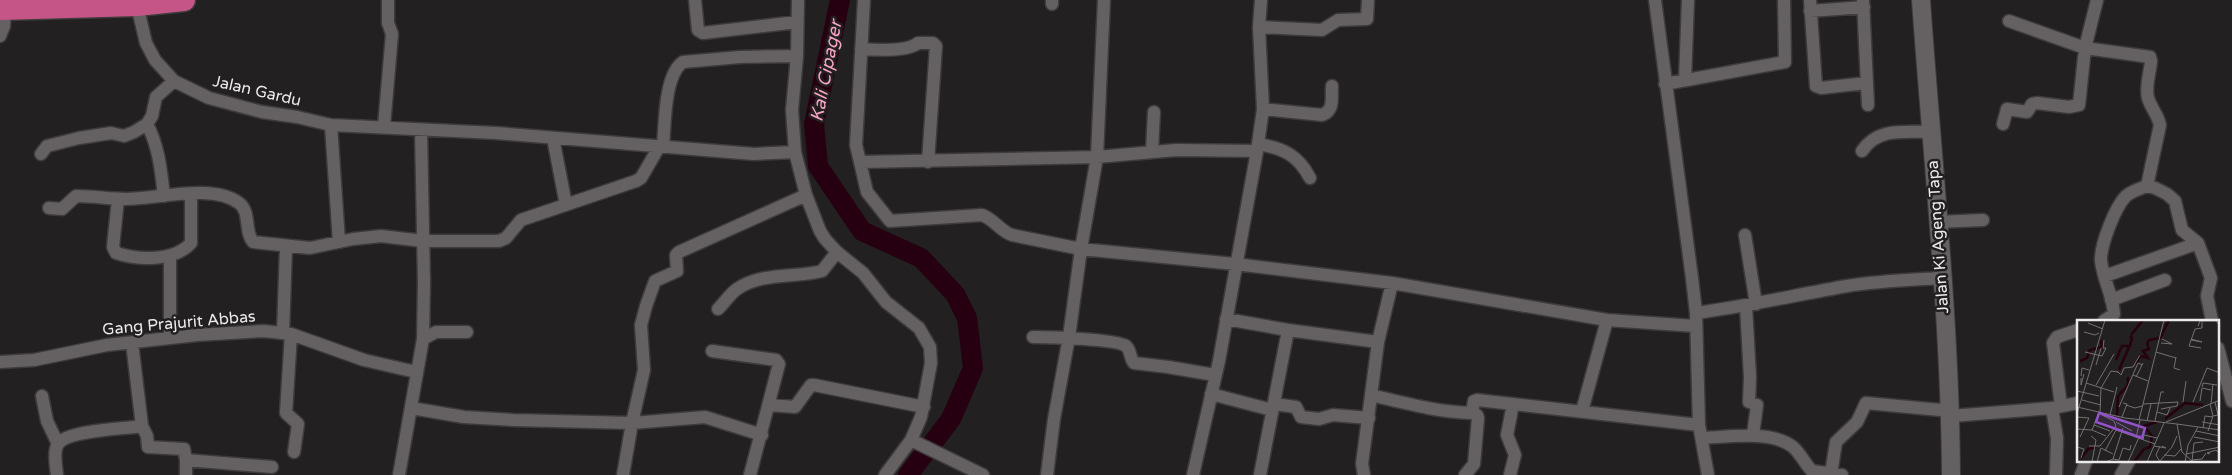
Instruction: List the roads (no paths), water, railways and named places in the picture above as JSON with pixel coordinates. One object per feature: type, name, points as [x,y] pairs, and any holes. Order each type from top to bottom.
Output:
[{"type":"highway","points":[[2,9],[137,5],[184,0]]},
{"type":"street","points":[[384,126],[392,34],[388,23],[388,0]]},
{"type":"street","points":[[695,0],[698,30],[703,33],[798,22]]},
{"type":"street","points":[[798,0],[797,56],[792,110],[795,152],[806,195],[820,231],[837,252],[858,268],[886,302],[910,320],[922,332],[931,352],[924,407],[914,442],[885,475]]},
{"type":"street","points":[[864,0],[856,145],[867,192],[889,221],[982,215],[988,217],[1004,232],[1012,236],[1081,249],[1235,264],[1392,283],[1606,320],[1695,326]]},
{"type":"street","points":[[1047,475],[1054,420],[1097,158],[1104,0]]},
{"type":"street","points":[[1193,475],[1215,376],[1258,147],[1263,109],[1259,27],[1261,0]]},
{"type":"street","points":[[1259,27],[1322,30],[1338,20],[1367,19],[1368,0]]},
{"type":"street","points":[[1655,0],[1665,84],[1677,156],[1696,313],[1700,432],[1708,475]]},
{"type":"street","points":[[1685,80],[1688,0]]},
{"type":"street","points":[[1665,84],[1786,60],[1784,0]]},
{"type":"street","name":"Jalan Ki Ageng Tapa","points":[[1921,0],[1930,132],[1942,221],[1942,278],[1957,415],[1951,475]]},
{"type":"street","points":[[2003,124],[2007,109],[2027,112],[2032,104],[2037,103],[2069,108],[2079,105],[2085,48],[2097,0]]},
{"type":"street","points":[[1866,83],[1821,88],[1816,86],[1810,6],[1863,4],[1868,105]]},
{"type":"street","name":"Jalan Gardu","points":[[137,5],[146,43],[155,60],[174,81],[209,98],[230,104],[331,125],[384,126],[754,154],[795,152]]},
{"type":"street","points":[[0,36],[4,26],[2,9]]},
{"type":"street","points":[[2009,21],[2085,48],[2150,57],[2152,61],[2147,90],[2149,101],[2158,116],[2160,125],[2147,186]]},
{"type":"street","points":[[861,49],[891,50],[914,47],[918,43],[933,43],[936,46],[928,162]]},
{"type":"street","points":[[49,208],[62,209],[71,203],[76,196],[118,199],[212,194],[239,202],[245,210],[249,237],[253,242],[286,247],[310,248],[381,236],[423,241],[503,240],[518,221],[636,181],[644,173],[661,147],[666,105],[675,67],[683,62],[740,57],[797,56]]},
{"type":"street","points":[[41,154],[47,146],[64,141],[111,133],[124,136],[148,124],[152,116],[156,97],[174,81]]},
{"type":"street","points":[[1263,109],[1322,115],[1331,108],[1332,86]]},
{"type":"street","points":[[1152,151],[1154,112]]},
{"type":"street","points":[[148,124],[155,138],[164,196]]},
{"type":"street","points":[[331,125],[339,242]]},
{"type":"street","points":[[399,475],[423,339],[421,130]]},
{"type":"street","points":[[1862,151],[1867,142],[1881,134],[1930,132]]},
{"type":"street","points":[[553,138],[566,205]]},
{"type":"street","points":[[860,162],[1097,158],[1152,151],[1274,146],[1291,153],[1303,166],[1310,178]]},
{"type":"street","points":[[2105,320],[2114,314],[2101,251],[2103,240],[2125,197],[2134,190],[2147,186],[2167,194],[2175,201],[2182,230],[2198,243],[2211,278],[2207,296],[2212,320]]},
{"type":"street","points":[[118,199],[113,247],[116,253],[135,257],[170,256],[182,251],[191,242],[191,194]]},
{"type":"street","points":[[623,475],[644,370],[641,325],[655,281],[677,271],[676,255],[678,252],[806,195]]},
{"type":"street","points":[[1942,221],[1982,220]]},
{"type":"street","points":[[1745,235],[1751,305],[1749,402],[1757,404],[1752,435]]},
{"type":"street","points":[[2105,276],[2198,243]]},
{"type":"street","points":[[286,247],[286,413],[298,424],[294,452]]},
{"type":"street","points":[[718,309],[734,292],[748,284],[767,279],[822,271],[837,252]]},
{"type":"street","points":[[170,256],[170,338]]},
{"type":"street","points":[[1696,313],[1751,305],[1847,286],[1942,278]]},
{"type":"street","points":[[2111,300],[2165,280]]},
{"type":"street","points":[[1364,475],[1362,464],[1378,342],[1392,283]]},
{"type":"street","points":[[1226,319],[1288,330],[1378,342]]},
{"type":"street","points":[[1582,411],[1606,320]]},
{"type":"street","points":[[1260,475],[1288,330]]},
{"type":"street","points":[[2056,475],[2057,407],[2053,342],[2057,337],[2077,330]]},
{"type":"street","name":"Gang Prajurit Abbas","points":[[0,362],[34,360],[106,345],[264,331],[287,334],[364,360],[416,372]]},
{"type":"street","points":[[423,339],[436,332],[467,332]]},
{"type":"street","points":[[1033,337],[1069,337],[1126,346],[1134,364],[1168,367],[1215,376]]},
{"type":"street","points":[[132,343],[142,426],[147,436],[148,447],[182,448],[185,450],[186,475]]},
{"type":"street","points":[[712,351],[776,360],[779,368],[750,475]]},
{"type":"street","points":[[2220,355],[2232,401]]},
{"type":"street","points":[[770,406],[795,407],[811,386],[814,385],[924,407]]},
{"type":"street","points":[[1211,394],[1273,407],[1296,407],[1301,417],[1319,419],[1332,416],[1369,418]]},
{"type":"street","points":[[1371,395],[1426,409],[1477,415],[1475,459],[1473,468],[1465,475]]},
{"type":"street","points":[[42,396],[46,421],[58,444]]},
{"type":"street","points":[[1472,413],[1474,401],[1478,400],[1582,411],[1700,432],[1752,435],[1786,443],[1795,450],[1812,471],[1836,475],[1836,442],[1857,422],[1866,402],[1957,415],[2057,407],[2077,403]]},
{"type":"street","points":[[1510,475],[1515,455],[1507,435],[1513,404]]},
{"type":"street","points":[[411,408],[486,419],[632,423],[704,417],[762,435]]},
{"type":"street","points":[[57,475],[56,451],[58,444],[64,438],[84,432],[142,426]]},
{"type":"street","points":[[914,442],[983,475]]},
{"type":"street","points":[[186,460],[243,470],[272,467]]},
{"type":"street","points":[[2081,475],[2086,462]]},
{"type":"street","points":[[2120,475],[2128,462]]},
{"type":"waterway","name":"Kali Cipager","points":[[840,0],[814,124],[818,166],[862,231],[921,258],[955,294],[967,318],[973,368],[951,419],[908,475]]}]
